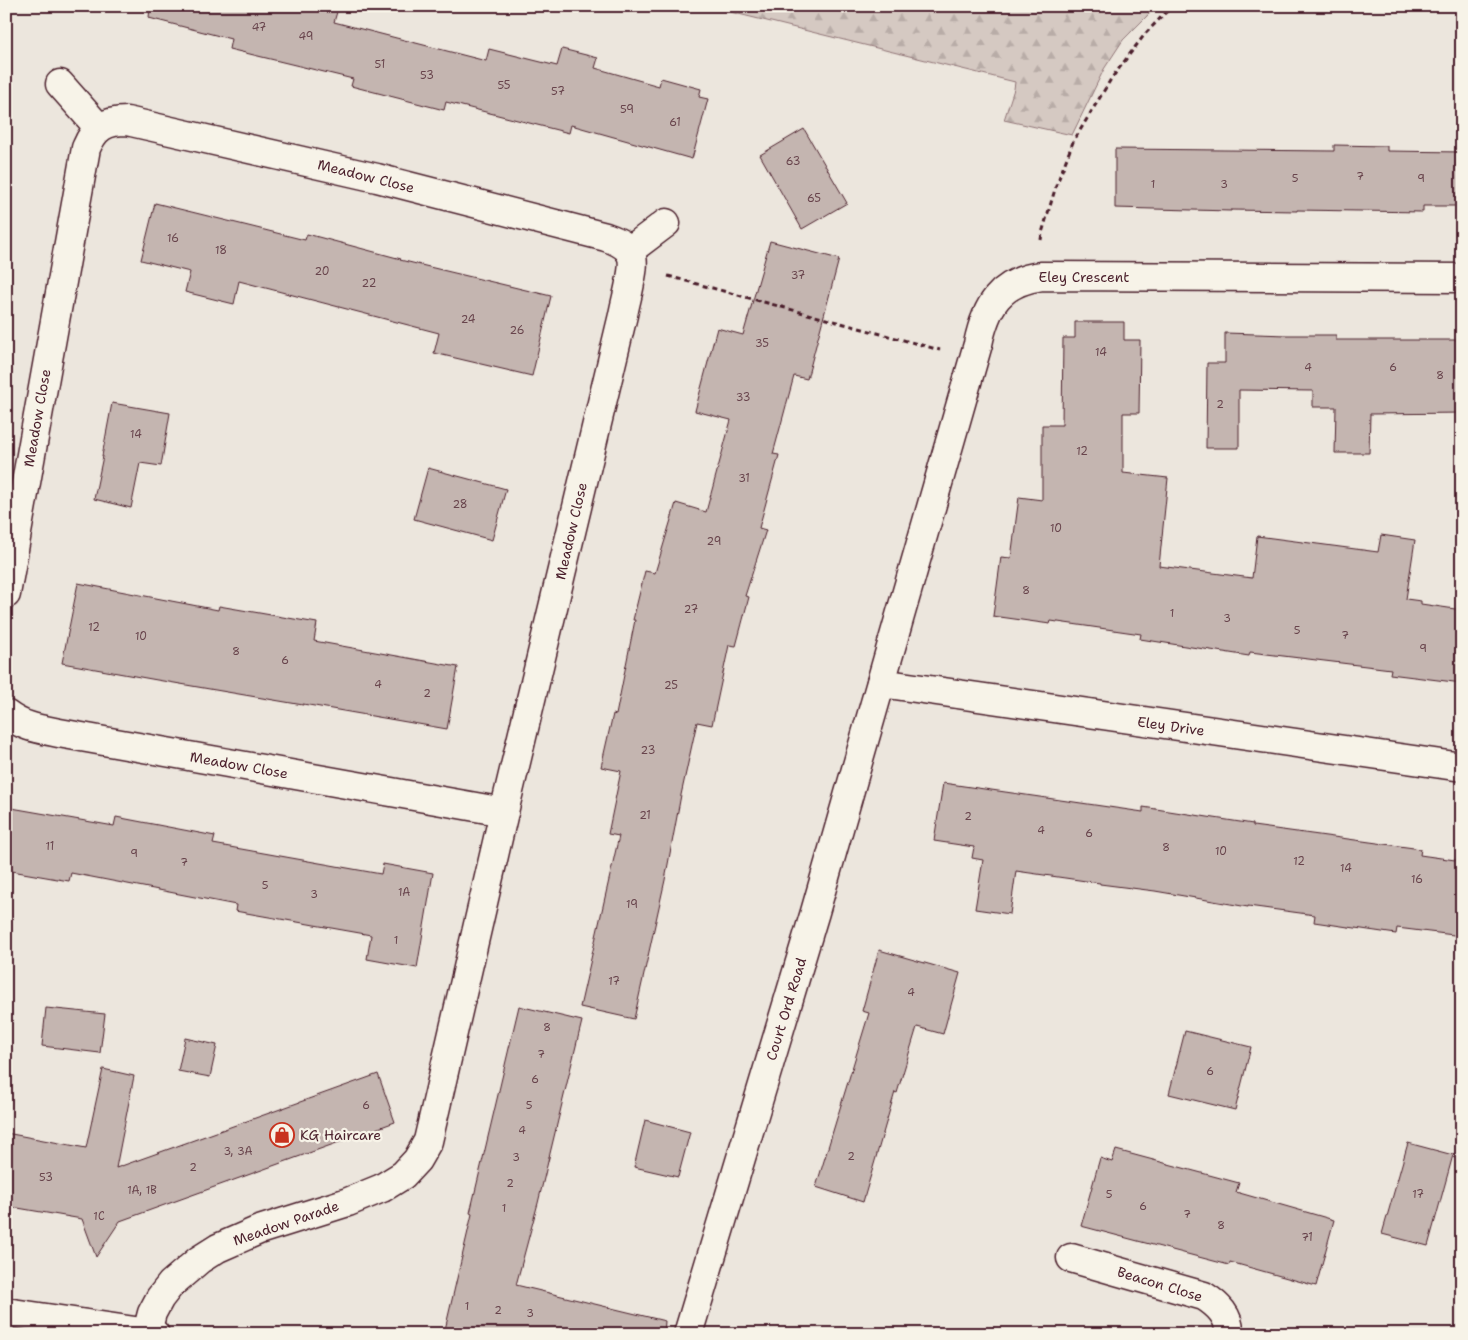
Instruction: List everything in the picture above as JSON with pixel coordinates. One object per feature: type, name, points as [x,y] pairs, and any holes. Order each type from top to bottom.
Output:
[{"type":"street","points":[[60,84],[99,128]]},
{"type":"street","name":"Meadow Close","points":[[6,594],[86,148],[91,137],[99,128],[107,123],[127,121],[377,178],[606,237],[617,241],[631,258],[428,1141],[417,1160],[403,1175]]},
{"type":"street","points":[[631,258],[666,222]]},
{"type":"street","name":"Eley Crescent","points":[[881,683],[981,331],[996,299],[1010,286],[1022,280],[1042,276],[1462,278]]},
{"type":"street","name":"Eley Drive","points":[[881,683],[1462,768]]},
{"type":"street","name":"Court Ord Road","points":[[688,1334],[815,912],[881,683]]},
{"type":"street","name":"Meadow Close","points":[[6,714],[16,722],[27,726],[59,733],[504,812]]},
{"type":"street","name":"Meadow Parade","points":[[151,1333],[152,1312],[171,1284],[199,1260],[218,1248],[259,1230],[348,1202],[382,1188],[403,1175]]},
{"type":"street","name":"Beacon Close","points":[[1071,1258],[1204,1296],[1217,1304],[1225,1314],[1229,1334]]},
{"type":"street","points":[[6,1312],[151,1333]]},
{"type":"path","points":[[1042,276],[1042,233],[1056,186],[1073,142],[1111,79],[1144,34],[1172,6]]},
{"type":"path","points":[[631,258],[974,358]]},
{"type":"green space","points":[[706,6],[1157,6],[1123,40],[1104,69],[1072,135],[1004,120],[1015,82]]},
{"type":"building","points":[[150,6],[312,6],[337,12],[334,22],[486,61],[489,49],[557,66],[562,49],[598,58],[595,68],[659,86],[661,78],[701,89],[699,97],[708,99],[692,159],[571,125],[569,133],[446,102],[444,110],[351,86],[353,79],[229,49],[231,39],[149,18]]},
{"type":"building","points":[[804,129],[847,203],[802,229],[760,155]]},
{"type":"building","points":[[1334,145],[1387,146],[1387,151],[1462,152],[1462,206],[1423,206],[1423,212],[1115,208],[1115,149],[1334,151]]},
{"type":"building","points":[[155,203],[305,240],[307,234],[400,260],[551,296],[532,376],[434,353],[439,333],[239,281],[234,304],[185,292],[190,272],[141,260]]},
{"type":"building","points":[[770,241],[839,259],[807,379],[794,376],[773,454],[779,455],[759,528],[766,530],[745,596],[749,597],[736,646],[729,645],[712,725],[697,722],[634,1019],[580,1007],[619,836],[608,834],[621,771],[601,767],[613,714],[616,715],[635,620],[633,620],[645,571],[655,573],[676,503],[706,512],[731,420],[695,411],[717,328],[743,335]]},
{"type":"building","points":[[1075,322],[1124,322],[1124,340],[1140,340],[1139,413],[1123,413],[1123,473],[1168,478],[1159,566],[1252,578],[1257,536],[1378,552],[1381,535],[1415,540],[1406,599],[1421,601],[1421,604],[1462,610],[1462,683],[1390,674],[1391,669],[1250,652],[1249,656],[1140,639],[1141,634],[1051,621],[1050,624],[993,616],[1001,557],[1011,558],[1019,497],[1042,500],[1042,425],[1062,425],[1063,338],[1075,338]]},
{"type":"building","points":[[1225,333],[1336,335],[1336,340],[1462,340],[1462,413],[1370,414],[1369,453],[1335,453],[1336,407],[1313,407],[1313,391],[1239,390],[1239,448],[1206,448],[1207,363],[1225,363]]},
{"type":"building","points":[[112,403],[170,413],[161,466],[140,463],[131,508],[94,499]]},
{"type":"building","points":[[428,468],[506,489],[492,540],[414,519]]},
{"type":"building","points":[[78,583],[218,610],[219,606],[317,623],[314,641],[458,667],[447,729],[62,663]]},
{"type":"building","points":[[943,783],[1143,812],[1143,807],[1253,824],[1253,826],[1421,849],[1420,855],[1462,861],[1462,936],[1397,928],[1396,934],[1314,922],[1315,915],[1248,907],[1155,891],[1016,871],[1010,914],[975,909],[983,860],[972,858],[974,847],[934,841]]},
{"type":"building","points":[[6,807],[114,826],[116,817],[215,836],[213,844],[381,874],[383,864],[433,873],[417,968],[367,959],[371,935],[235,911],[236,905],[71,873],[69,881],[6,870]]},
{"type":"building","points":[[879,950],[960,973],[943,1034],[917,1027],[897,1093],[895,1092],[863,1202],[816,1187],[869,1013],[862,1011]]},
{"type":"building","points":[[519,1006],[582,1021],[516,1285],[665,1321],[664,1334],[444,1334],[472,1214],[470,1213]]},
{"type":"building","points":[[46,1008],[105,1014],[100,1053],[42,1046]]},
{"type":"building","points":[[1185,1031],[1251,1047],[1235,1110],[1169,1094]]},
{"type":"building","points":[[185,1038],[217,1045],[210,1077],[178,1071]]},
{"type":"building","points":[[103,1069],[134,1076],[116,1168],[378,1074],[395,1122],[120,1221],[96,1257],[82,1219],[6,1206],[6,1133],[86,1148]]},
{"type":"building","points":[[645,1120],[690,1132],[678,1177],[634,1167]]},
{"type":"building","points":[[1408,1143],[1453,1155],[1428,1246],[1382,1234]]},
{"type":"building","points":[[1116,1150],[1239,1183],[1236,1192],[1334,1220],[1316,1286],[1230,1262],[1229,1265],[1081,1226],[1100,1158],[1112,1162]]},
{"type":"place","name":"KG Haircare","points":[[282,1135]]}]
